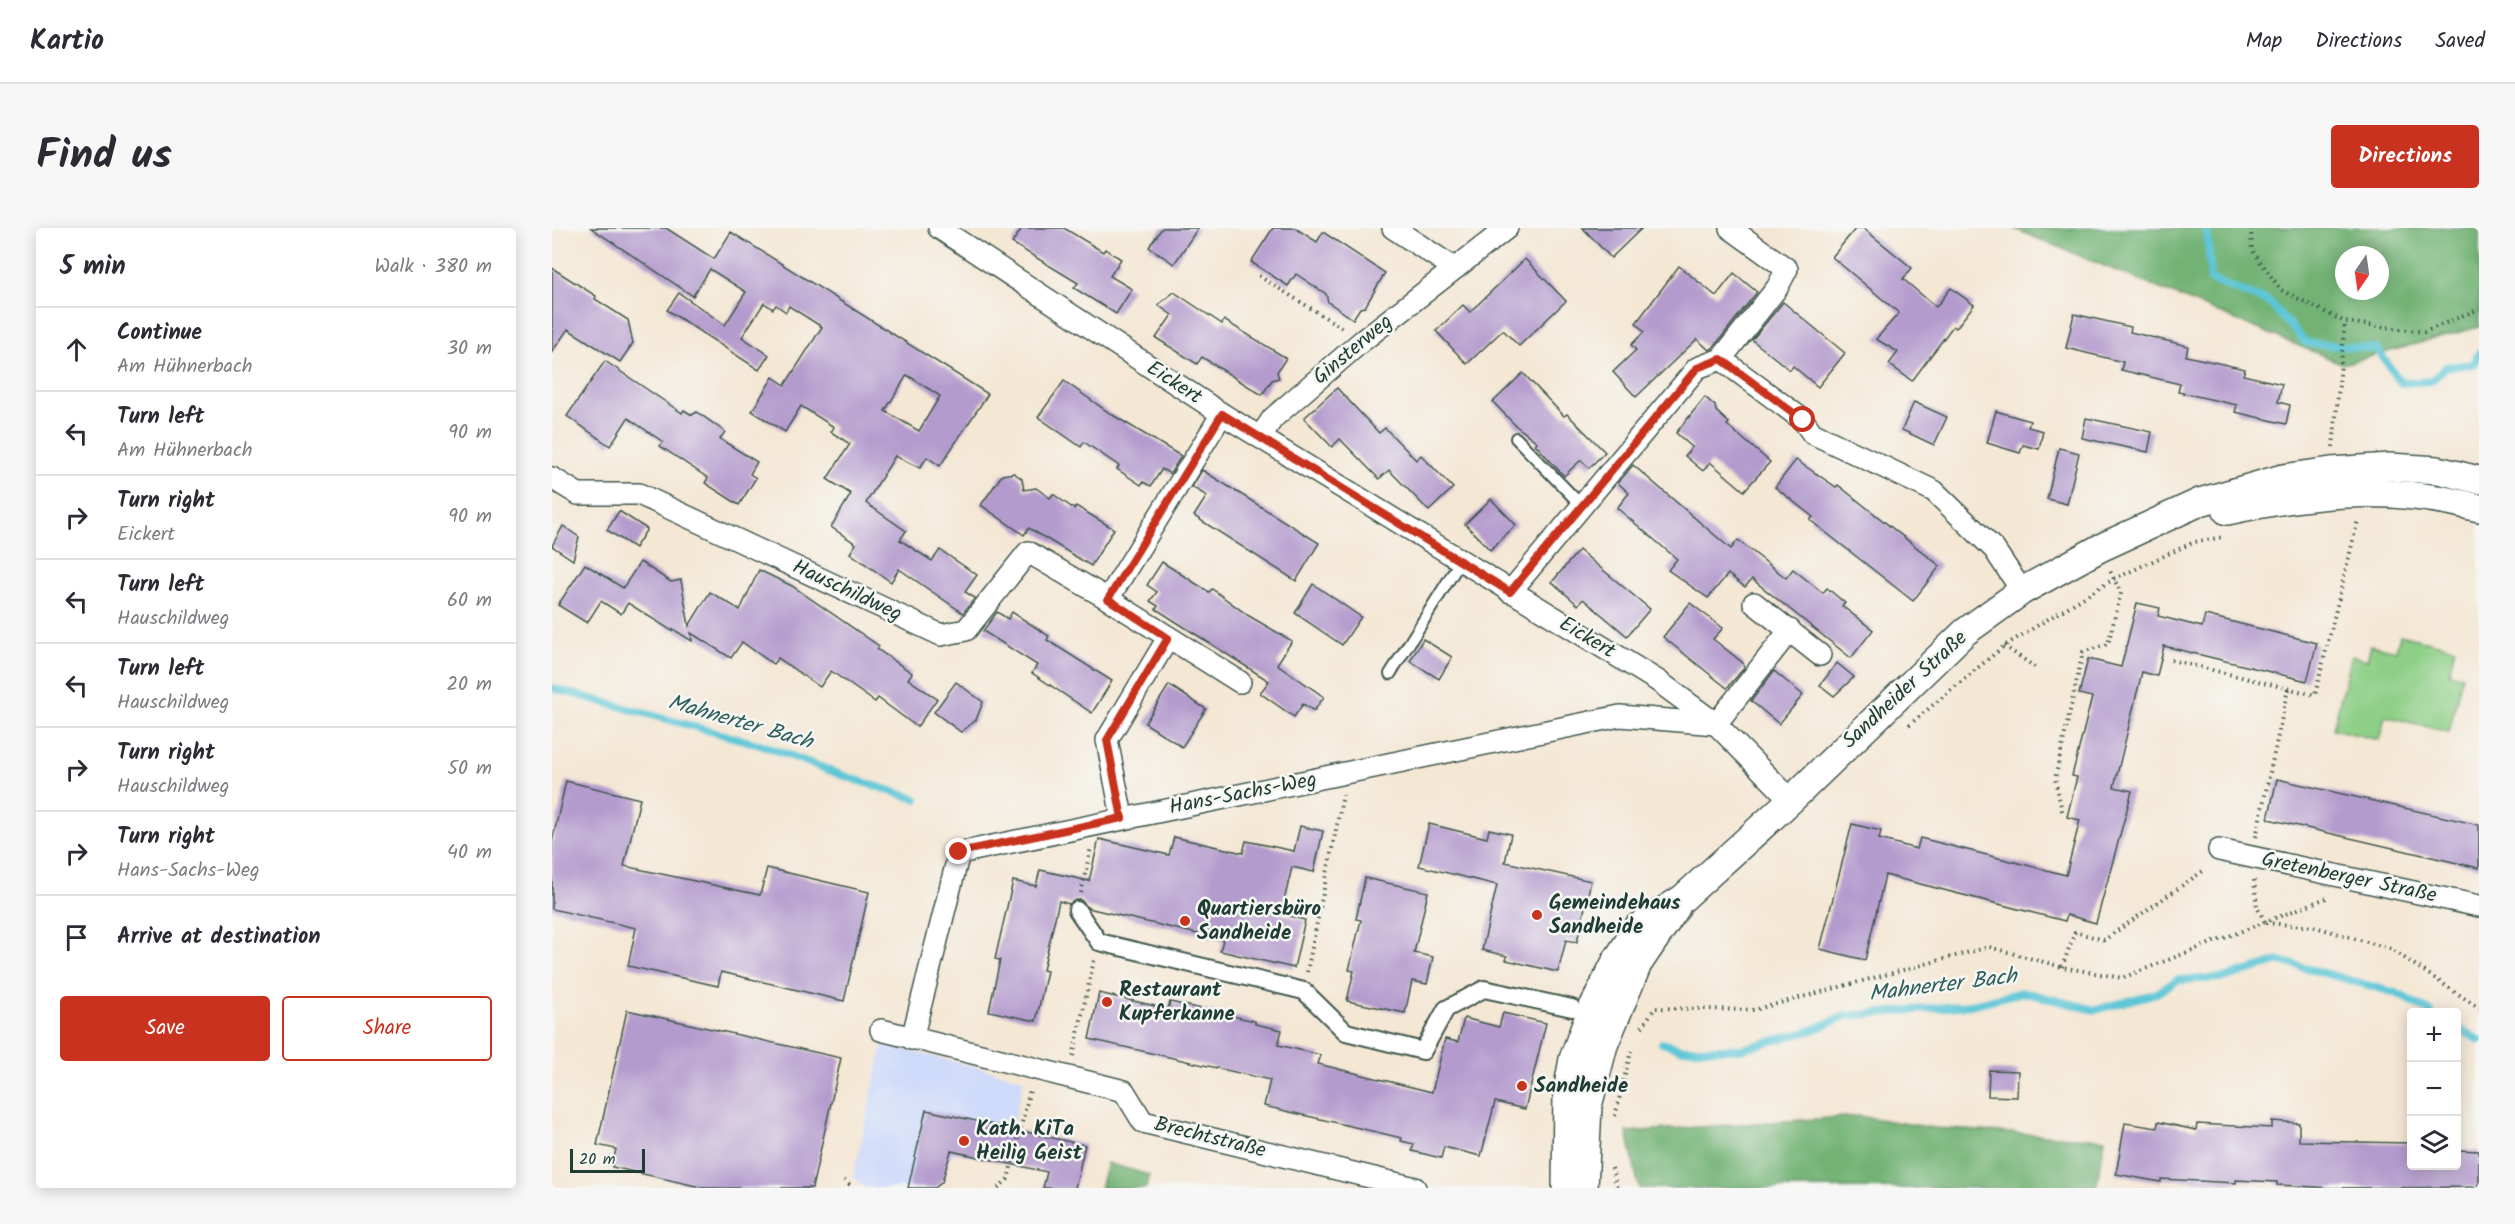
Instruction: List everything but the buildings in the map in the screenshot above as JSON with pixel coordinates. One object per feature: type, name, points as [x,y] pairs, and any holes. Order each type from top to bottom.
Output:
[{"type":"street","name":"Eickert","points":[[939,228],[964,235],[1222,414],[1460,562],[1658,681],[1716,724],[1791,800]]},
{"type":"street","points":[[1393,228],[1454,268]]},
{"type":"street","name":"Ginsterweg","points":[[1260,437],[1273,418],[1362,341],[1507,228]]},
{"type":"street","points":[[1510,592],[1697,368],[1721,359],[1777,288],[1787,269],[1730,228]]},
{"type":"street","points":[[1721,359],[1803,420],[1812,434],[1934,491],[1994,549],[2022,591]]},
{"type":"street","points":[[1108,599],[1222,414]]},
{"type":"street","name":"Sandheider Straße","points":[[1566,1188],[1567,1092],[1573,1059],[1590,1013],[1616,961],[1638,927],[1682,899],[1791,800],[1965,632],[2022,591],[2100,548],[2200,502],[2283,478],[2390,467],[2438,470],[2479,480]]},
{"type":"street","name":"Hauschildweg","points":[[552,478],[578,494],[639,494],[940,635],[966,630],[1028,552],[1240,682]]},
{"type":"street","name":"Sandheider Straße","points":[[2158,522],[2219,513],[2275,501],[2330,494],[2389,493],[2452,501],[2479,508]]},
{"type":"street","points":[[1754,603],[1820,655]]},
{"type":"street","points":[[1716,724],[1790,630]]},
{"type":"street","points":[[1122,818],[1107,740],[1168,638]]},
{"type":"street","name":"Hans-Sachs-Weg","points":[[912,1039],[959,852],[1620,716],[1716,724]]},
{"type":"street","name":"Gretenberger Straße","points":[[2219,850],[2479,906]]},
{"type":"street","name":"Sandheider Straße","points":[[1584,1188],[1588,1106],[1604,1045],[1638,964],[1682,899]]},
{"type":"street","points":[[1077,910],[1099,942],[1304,991],[1346,1032],[1424,1051],[1446,1009],[1485,989],[1572,1008]]},
{"type":"street","name":"Brechtstraße","points":[[881,1030],[1124,1091],[1143,1122],[1415,1188]]},
{"type":"lane","points":[[1516,438],[1582,506]]},
{"type":"lane","points":[[1390,674],[1460,562]]},
{"type":"path","points":[[2251,228],[2252,250],[2281,290],[2345,322],[2424,332],[2479,309]]},
{"type":"path","points":[[1259,276],[1362,341]]},
{"type":"path","points":[[2335,411],[2345,322]]},
{"type":"path","points":[[2171,660],[2315,695],[2359,517]]},
{"type":"path","points":[[2349,518],[2368,518]]},
{"type":"path","points":[[1901,733],[1934,702],[2004,646],[2114,579],[2194,542],[2227,536]]},
{"type":"path","points":[[2062,811],[2055,779],[2083,652],[2108,644],[2121,593],[2114,579]]},
{"type":"path","points":[[2004,646],[2036,667]]},
{"type":"path","points":[[2265,922],[2257,907],[2252,857],[2288,689]]},
{"type":"path","points":[[1308,971],[1347,774]]},
{"type":"path","points":[[1077,910],[1096,823]]},
{"type":"path","points":[[2062,967],[2075,932],[2104,940],[2207,868]]},
{"type":"path","points":[[1655,1008],[1754,1010],[1989,947],[2062,967],[2122,978],[2367,882]]},
{"type":"path","points":[[2265,922],[2315,927],[2391,949],[2479,1008]]},
{"type":"path","points":[[1068,1077],[1099,942]]},
{"type":"path","points":[[1613,1124],[1631,1057],[1631,1046]]},
{"type":"path","points":[[998,1188],[1008,1179],[1035,1069]]},
{"type":"path","points":[[844,1180],[853,1188]]},
{"type":"shaded area","points":[[883,1044],[1024,1079],[1004,1163],[957,1152],[949,1157],[942,1182],[937,1188],[865,1188],[853,1177]]},
{"type":"green space","points":[[2012,228],[2479,228],[2479,327],[2343,364]]},
{"type":"green space","points":[[2400,635],[2455,648],[2449,673],[2462,676],[2449,732],[2385,716],[2379,740],[2333,729],[2351,656],[2367,660],[2371,645],[2396,651]]},
{"type":"green space","points":[[1859,1116],[1934,1128],[2105,1139],[2096,1188],[1639,1188],[1627,1132]]},
{"type":"green space","points":[[1107,1163],[1149,1175],[1146,1188],[1100,1188]]},
{"type":"waterway","points":[[2207,228],[2211,280],[2269,302],[2306,343],[2377,349],[2401,383],[2431,381],[2446,367],[2474,364],[2479,353]]},
{"type":"waterway","name":"Mahnerter Bach","points":[[552,688],[765,746],[844,776],[916,799]]},
{"type":"waterway","name":"Mahnerter Bach","points":[[1662,1043],[1681,1049],[1741,1049],[1810,1031],[1845,1016],[1970,1005],[2023,992],[2095,1010],[2157,993],[2177,980],[2223,978],[2280,961],[2396,993],[2424,1008]]},
{"type":"waterway","name":"Mahnerter Bach","points":[[2461,1030],[2479,1040]]},
{"type":"place","name":"Gemeindehaus Sandheide","points":[[1537,915]]},
{"type":"place","name":"Quartiersbüro Sandheide","points":[[1185,921]]},
{"type":"place","name":"Restaurant Kupferkanne","points":[[1107,1002]]},
{"type":"place","name":"Sandheide","points":[[1522,1086]]},
{"type":"place","name":"Kath. KiTa Heilig Geist","points":[[964,1141]]},
{"type":"route","points":[[959,852],[1122,818],[1107,740],[1168,638],[1108,599],[1222,414],[1510,592],[1697,368],[1721,359],[1803,420]]}]
